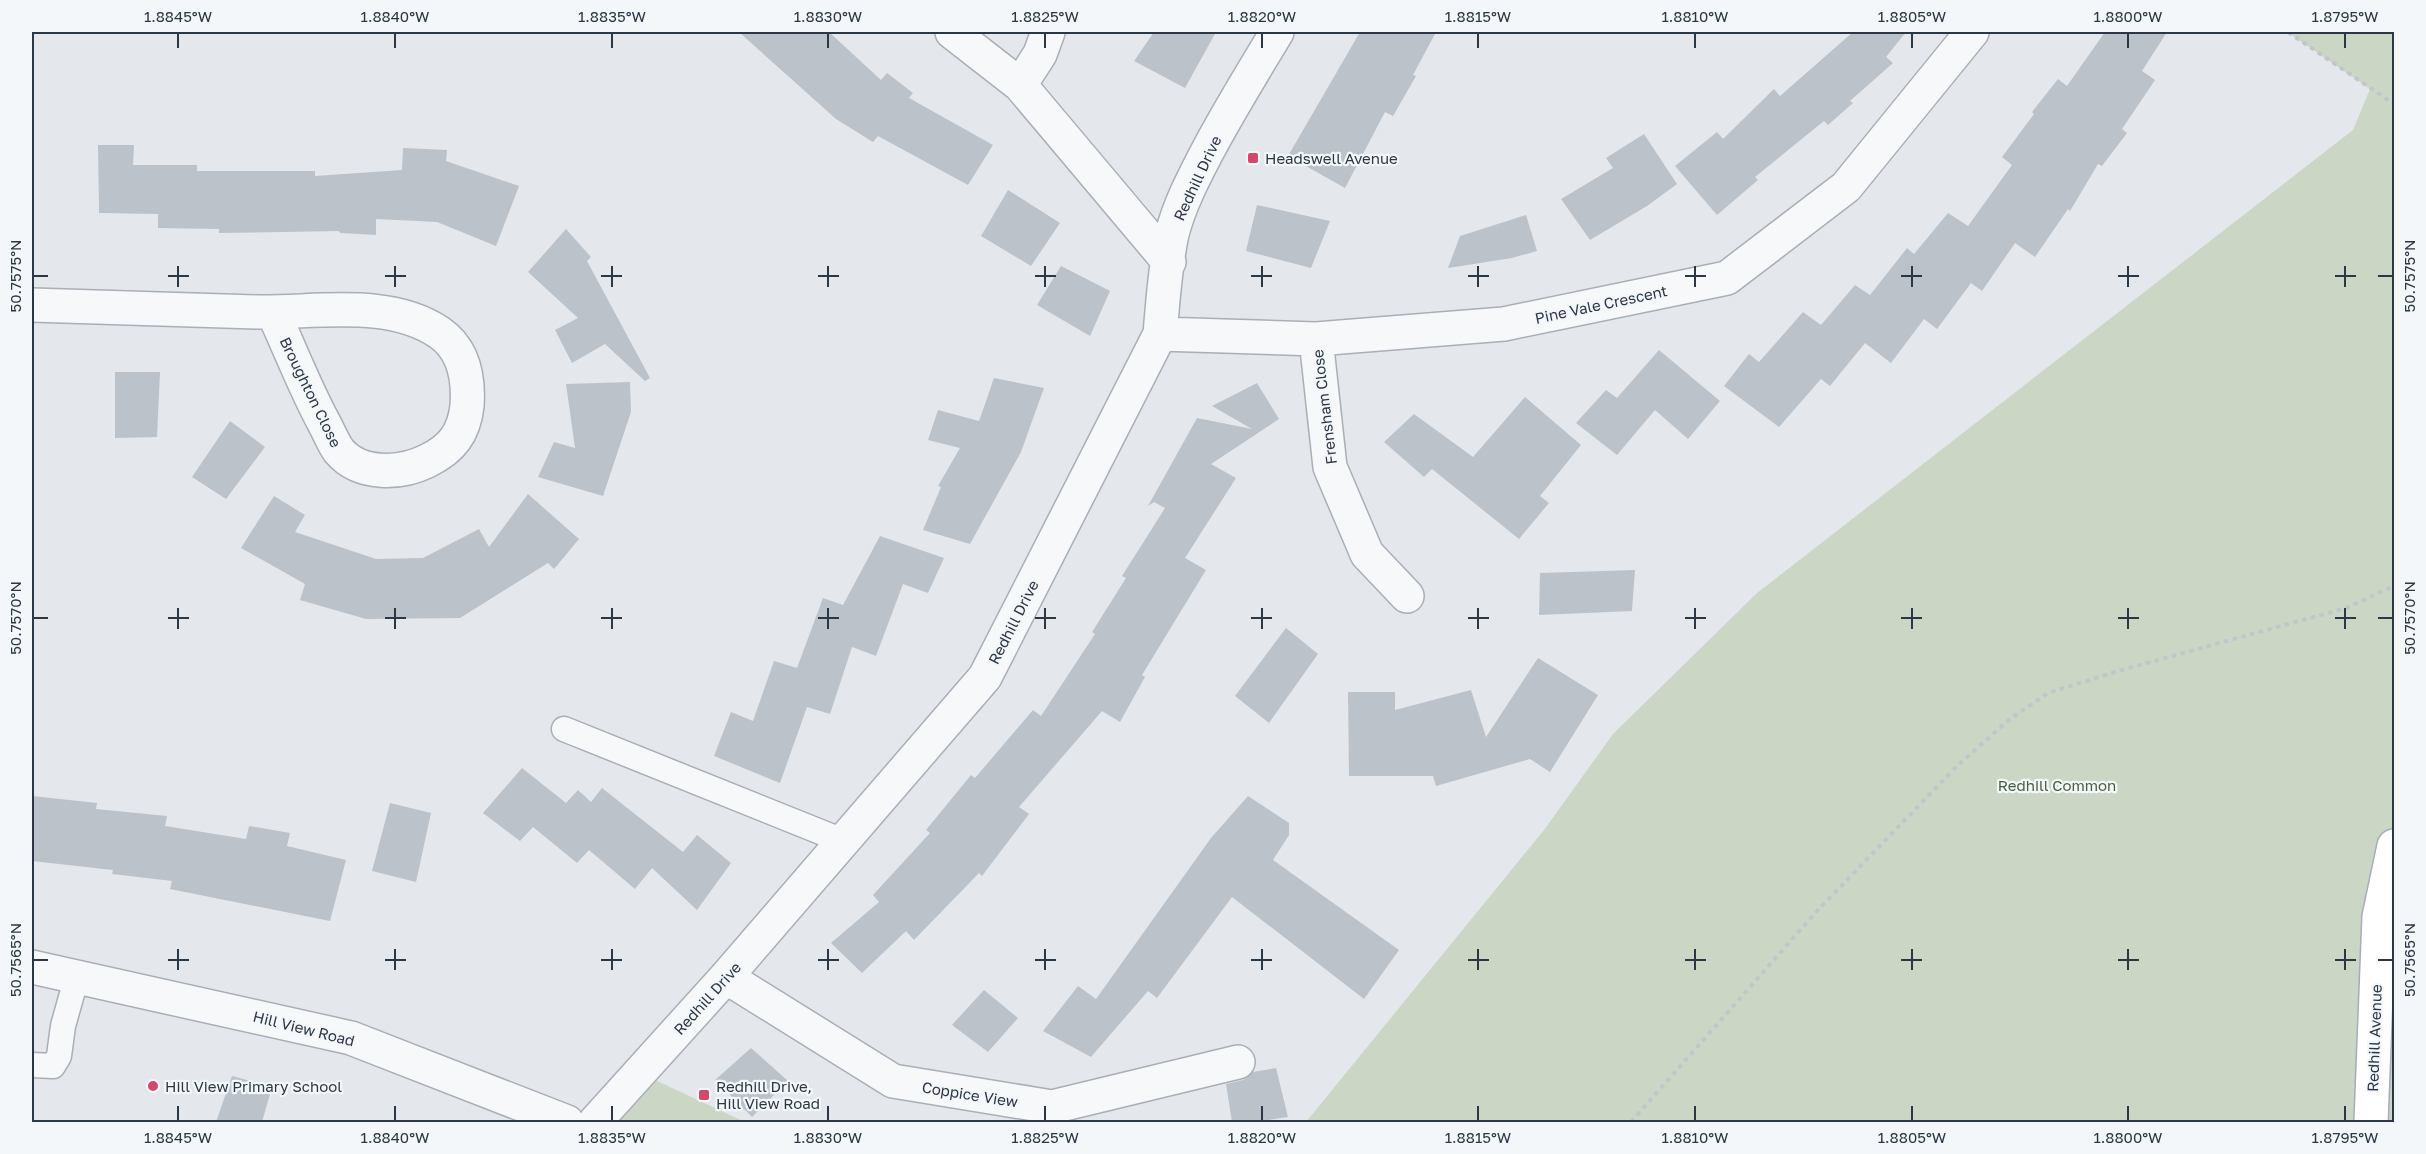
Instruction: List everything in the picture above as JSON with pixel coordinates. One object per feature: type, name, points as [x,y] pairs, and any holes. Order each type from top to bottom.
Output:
[{"type":"main road","name":"Redhill Avenue","points":[[2371,1122],[2379,917],[2394,846]]},
{"type":"street","points":[[952,32],[1020,85],[1169,262]]},
{"type":"street","points":[[1020,85],[1040,54],[1048,32]]},
{"type":"street","name":"Redhill Drive","points":[[595,1122],[726,977],[985,677],[1160,334],[1163,293],[1172,235],[1178,214],[1227,115],[1277,32]]},
{"type":"street","name":"Pine Vale Crescent","points":[[1160,334],[1316,339],[1504,324],[1727,278],[1846,187],[1972,32]]},
{"type":"street","name":"Broughton Close","points":[[32,305],[273,312],[355,311],[391,315],[415,321],[441,334],[463,362],[468,380],[463,429],[455,442],[442,454],[399,471],[378,471],[358,464],[340,452],[316,408],[273,312]]},
{"type":"street","name":"Frensham Close","points":[[1316,339],[1330,467],[1367,554],[1407,596]]},
{"type":"street","name":"Hill View Road","points":[[32,966],[351,1038],[567,1122]]},
{"type":"street","name":"Coppice View","points":[[726,977],[892,1081],[1052,1107],[1238,1062]]},
{"type":"lane","points":[[564,729],[843,842]]},
{"type":"lane","points":[[32,1065],[53,1066],[59,1056],[63,1026],[77,976]]},
{"type":"path","points":[[2288,32],[2394,104]]},
{"type":"path","points":[[1631,1122],[1818,910],[1957,766],[2010,719],[2038,699],[2048,693],[2118,671],[2346,608],[2394,586]]},
{"type":"green space","name":"Redhill Common","points":[[2287,32],[2394,32],[2394,1122],[1306,1122],[1544,830],[1613,734],[1757,593],[2353,130],[2370,89]]},
{"type":"green space","points":[[640,1073],[745,1122],[595,1122]]},
{"type":"building","points":[[739,32],[829,32],[881,80],[887,73],[913,93],[909,98],[993,145],[968,185],[878,136],[873,142],[836,119]]},
{"type":"building","points":[[1154,32],[1216,32],[1185,88],[1134,61]]},
{"type":"building","points":[[1360,32],[1436,32],[1413,75],[1416,76],[1393,116],[1385,112],[1345,188],[1288,156]]},
{"type":"building","points":[[1853,32],[1906,32],[1886,57],[1893,63],[1850,101],[1853,103],[1828,125],[1824,121],[1755,177],[1758,180],[1717,215],[1675,166],[1717,132],[1723,139],[1774,89],[1780,96]]},
{"type":"building","points":[[2105,32],[2167,32],[2142,71],[2155,80],[2122,129],[2127,133],[2102,166],[2098,164],[2070,211],[2068,209],[2035,257],[2015,243],[1982,291],[1971,283],[1937,329],[1924,319],[1891,363],[1865,343],[1830,386],[1821,379],[1779,427],[1724,386],[1749,354],[1759,362],[1803,312],[1821,325],[1855,285],[1870,295],[1907,248],[1914,254],[1948,213],[1968,226],[2012,165],[2002,157],[2034,114],[2032,112],[2058,79],[2067,86]]},
{"type":"building","points":[[1644,134],[1677,184],[1647,206],[1590,240],[1561,199],[1613,168],[1606,158]]},
{"type":"building","points":[[98,145],[134,145],[133,165],[197,165],[197,171],[315,171],[315,176],[402,170],[403,148],[447,150],[446,161],[519,186],[496,246],[437,222],[376,219],[376,235],[340,233],[339,231],[219,233],[219,229],[158,228],[158,214],[99,213]]},
{"type":"building","points":[[1008,190],[1060,223],[1031,266],[981,236]]},
{"type":"building","points":[[1257,205],[1330,221],[1311,268],[1246,251]]},
{"type":"building","points":[[1526,215],[1537,251],[1512,258],[1448,268],[1460,236]]},
{"type":"building","points":[[566,229],[591,257],[587,261],[650,378],[645,381],[605,344],[572,363],[555,330],[578,318],[528,272]]},
{"type":"building","points":[[1061,266],[1110,291],[1090,336],[1037,305]]},
{"type":"building","points":[[1659,350],[1720,401],[1688,439],[1655,410],[1617,455],[1576,423],[1606,390],[1617,398]]},
{"type":"building","points":[[115,372],[160,372],[157,437],[115,438]]},
{"type":"building","points":[[994,378],[1044,388],[1021,452],[970,544],[923,530],[941,487],[938,486],[960,448],[928,440],[938,410],[979,421]]},
{"type":"building","points":[[630,382],[631,412],[603,496],[538,477],[554,442],[575,448],[566,384]]},
{"type":"building","points":[[1257,383],[1279,419],[1211,464],[1236,478],[1185,558],[1206,570],[1142,675],[1145,677],[1120,722],[1102,711],[1019,807],[1029,814],[982,876],[979,873],[914,940],[906,931],[862,973],[831,943],[879,902],[873,895],[930,833],[926,830],[971,775],[975,778],[1033,710],[1041,716],[1095,634],[1092,632],[1126,578],[1122,576],[1165,508],[1154,502],[1148,506],[1197,418],[1252,429],[1212,406]]},
{"type":"building","points":[[1525,397],[1581,445],[1540,496],[1549,503],[1519,539],[1432,469],[1424,477],[1384,442],[1414,414],[1473,457]]},
{"type":"building","points":[[230,421],[265,447],[226,499],[192,477]]},
{"type":"building","points":[[528,494],[579,539],[554,569],[548,563],[460,618],[366,619],[300,600],[305,584],[241,548],[274,496],[305,515],[295,532],[376,559],[423,558],[479,529],[489,547]]},
{"type":"building","points":[[880,536],[944,558],[928,593],[903,584],[876,656],[852,647],[830,714],[807,707],[780,783],[714,756],[731,712],[753,721],[774,661],[797,668],[823,598],[843,605]]},
{"type":"building","points":[[1635,570],[1632,611],[1539,615],[1540,573]]},
{"type":"building","points":[[1286,628],[1318,654],[1269,723],[1235,696]]},
{"type":"building","points":[[1538,658],[1598,695],[1550,772],[1530,759],[1436,786],[1433,776],[1349,776],[1348,692],[1395,692],[1395,710],[1471,690],[1486,737]]},
{"type":"building","points":[[522,768],[566,803],[578,790],[591,802],[602,788],[683,852],[697,835],[731,863],[697,910],[652,868],[635,889],[589,850],[577,863],[533,827],[520,841],[483,813]]},
{"type":"building","points":[[32,796],[97,803],[96,809],[167,816],[165,826],[246,839],[249,826],[290,833],[287,846],[346,860],[330,921],[170,889],[172,881],[112,874],[113,870],[32,861]]},
{"type":"building","points":[[1248,796],[1289,823],[1289,835],[1273,860],[1399,950],[1364,999],[1232,897],[1157,998],[1148,991],[1091,1057],[1043,1031],[1078,986],[1096,999],[1211,838]]},
{"type":"building","points":[[390,803],[431,813],[416,882],[372,871]]},
{"type":"building","points":[[984,990],[1018,1018],[988,1052],[952,1025]]},
{"type":"building","points":[[751,1048],[788,1081],[752,1117],[715,1080]]},
{"type":"building","points":[[1276,1068],[1288,1117],[1255,1122],[1232,1122],[1226,1084],[1243,1080],[1253,1072]]},
{"type":"building","points":[[232,1076],[272,1087],[262,1122],[216,1122]]},
{"type":"place","name":"Headswell Avenue","points":[[1253,158]]},
{"type":"place","name":"Hill View Primary School","points":[[153,1086]]},
{"type":"place","name":"Redhill Drive, Hill View Road","points":[[704,1095]]}]
